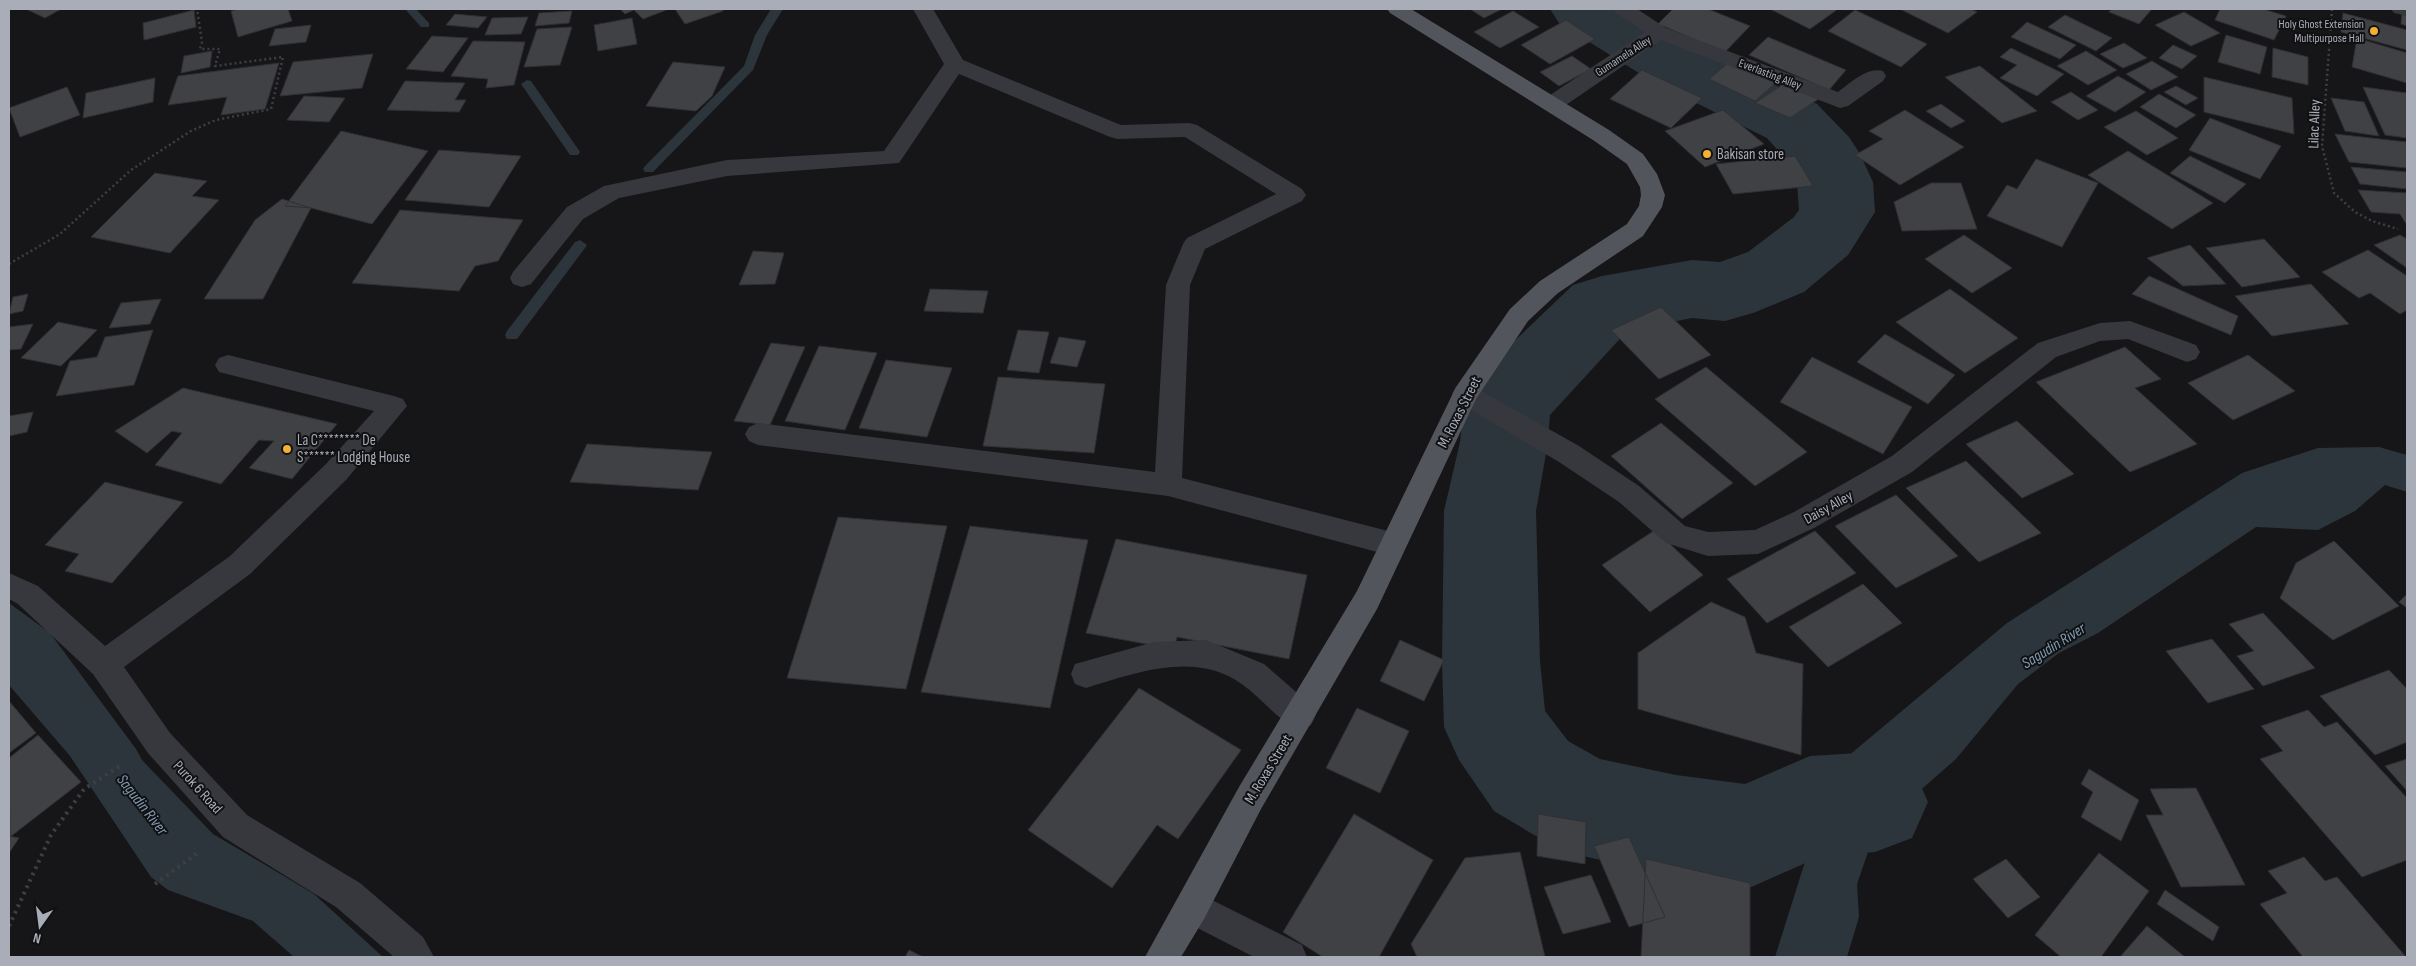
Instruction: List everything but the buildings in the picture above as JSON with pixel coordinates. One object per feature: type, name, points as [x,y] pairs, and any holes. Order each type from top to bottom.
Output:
[{"type":"main road","name":"M. Roxas Street","points":[[1162,957],[1192,907],[1250,798],[1367,600],[1465,394],[1519,315],[1549,287],[1635,230],[1650,207],[1653,195],[1652,187],[1646,174],[1635,159],[1552,104],[1397,9]]},
{"type":"street","points":[[923,9],[955,64],[1118,132],[1189,130],[1294,195],[1195,244],[1178,285],[1168,485]]},
{"type":"street","name":"Gumamela Alley","points":[[1552,104],[1654,35],[1623,9]]},
{"type":"street","points":[[2401,9],[2407,10]]},
{"type":"street","name":"Everlasting Alley","points":[[1654,35],[1840,101],[1875,76]]},
{"type":"street","points":[[522,278],[575,214],[612,192],[727,168],[890,158],[955,64]]},
{"type":"street","name":"Daisy Alley","points":[[1465,394],[1570,454],[1629,494],[1676,535],[1708,544],[1758,542],[1804,520],[1902,464],[2047,350],[2100,332],[2130,330],[2187,352]]},
{"type":"street","points":[[104,664],[240,565],[336,472],[394,406],[228,366]]},
{"type":"street","points":[[758,434],[1168,485],[1392,544]]},
{"type":"street","name":"Purok 6 Road","points":[[9,585],[28,595],[104,664],[159,743],[234,826],[348,895],[411,949],[417,957]]},
{"type":"street","points":[[1086,674],[1154,655],[1206,653],[1253,674],[1300,715]]},
{"type":"street","points":[[1192,907],[1290,957]]},
{"type":"path","points":[[9,264],[60,234],[131,170],[191,131],[216,120],[271,109],[283,57],[215,66],[220,48],[200,49],[202,42],[197,9]]},
{"type":"path","name":"Lilac Alley","points":[[2332,9],[2322,146],[2334,193],[2355,212],[2372,221],[2398,230]]},
{"type":"path","points":[[9,926],[51,835],[84,789],[131,759]]},
{"type":"path","points":[[155,884],[203,849]]},
{"type":"water","name":"Sagudin River","points":[[2379,447],[2407,455],[2407,492],[2385,485],[2355,511],[2318,530],[2256,527],[2098,633],[2059,653],[2018,684],[1956,759],[1908,801],[1868,852],[1857,884],[1859,917],[1847,957],[1775,957],[1803,868],[1841,762],[2007,623],[2242,473],[2318,448]]},
{"type":"water","name":"Sagudin River","points":[[9,603],[50,633],[136,749],[142,760],[213,834],[314,894],[383,957],[294,957],[253,921],[168,890],[151,877],[70,756],[9,685]]},
{"type":"waterway","points":[[410,9],[425,25]]},
{"type":"waterway","points":[[649,169],[749,67],[761,35],[777,9]]},
{"type":"waterway","points":[[1583,9],[1674,65],[1792,121],[1823,154],[1835,182],[1837,212],[1821,236],[1776,272],[1725,292],[1692,289],[1602,306],[1534,374],[1507,406],[1504,442],[1490,511],[1491,661],[1495,727],[1531,776],[1583,806],[1676,826],[1749,836],[1810,807],[1875,802]]},
{"type":"waterway","points":[[527,84],[574,152]]},
{"type":"waterway","points":[[512,335],[580,245]]},
{"type":"place","name":"Holy Ghost Extension Multipurpose Hall","points":[[2374,31]]},
{"type":"place","name":"Bakisan store","points":[[1707,154]]},
{"type":"place","name":"La C******** De S****** Lodging House","points":[[287,449]]}]
